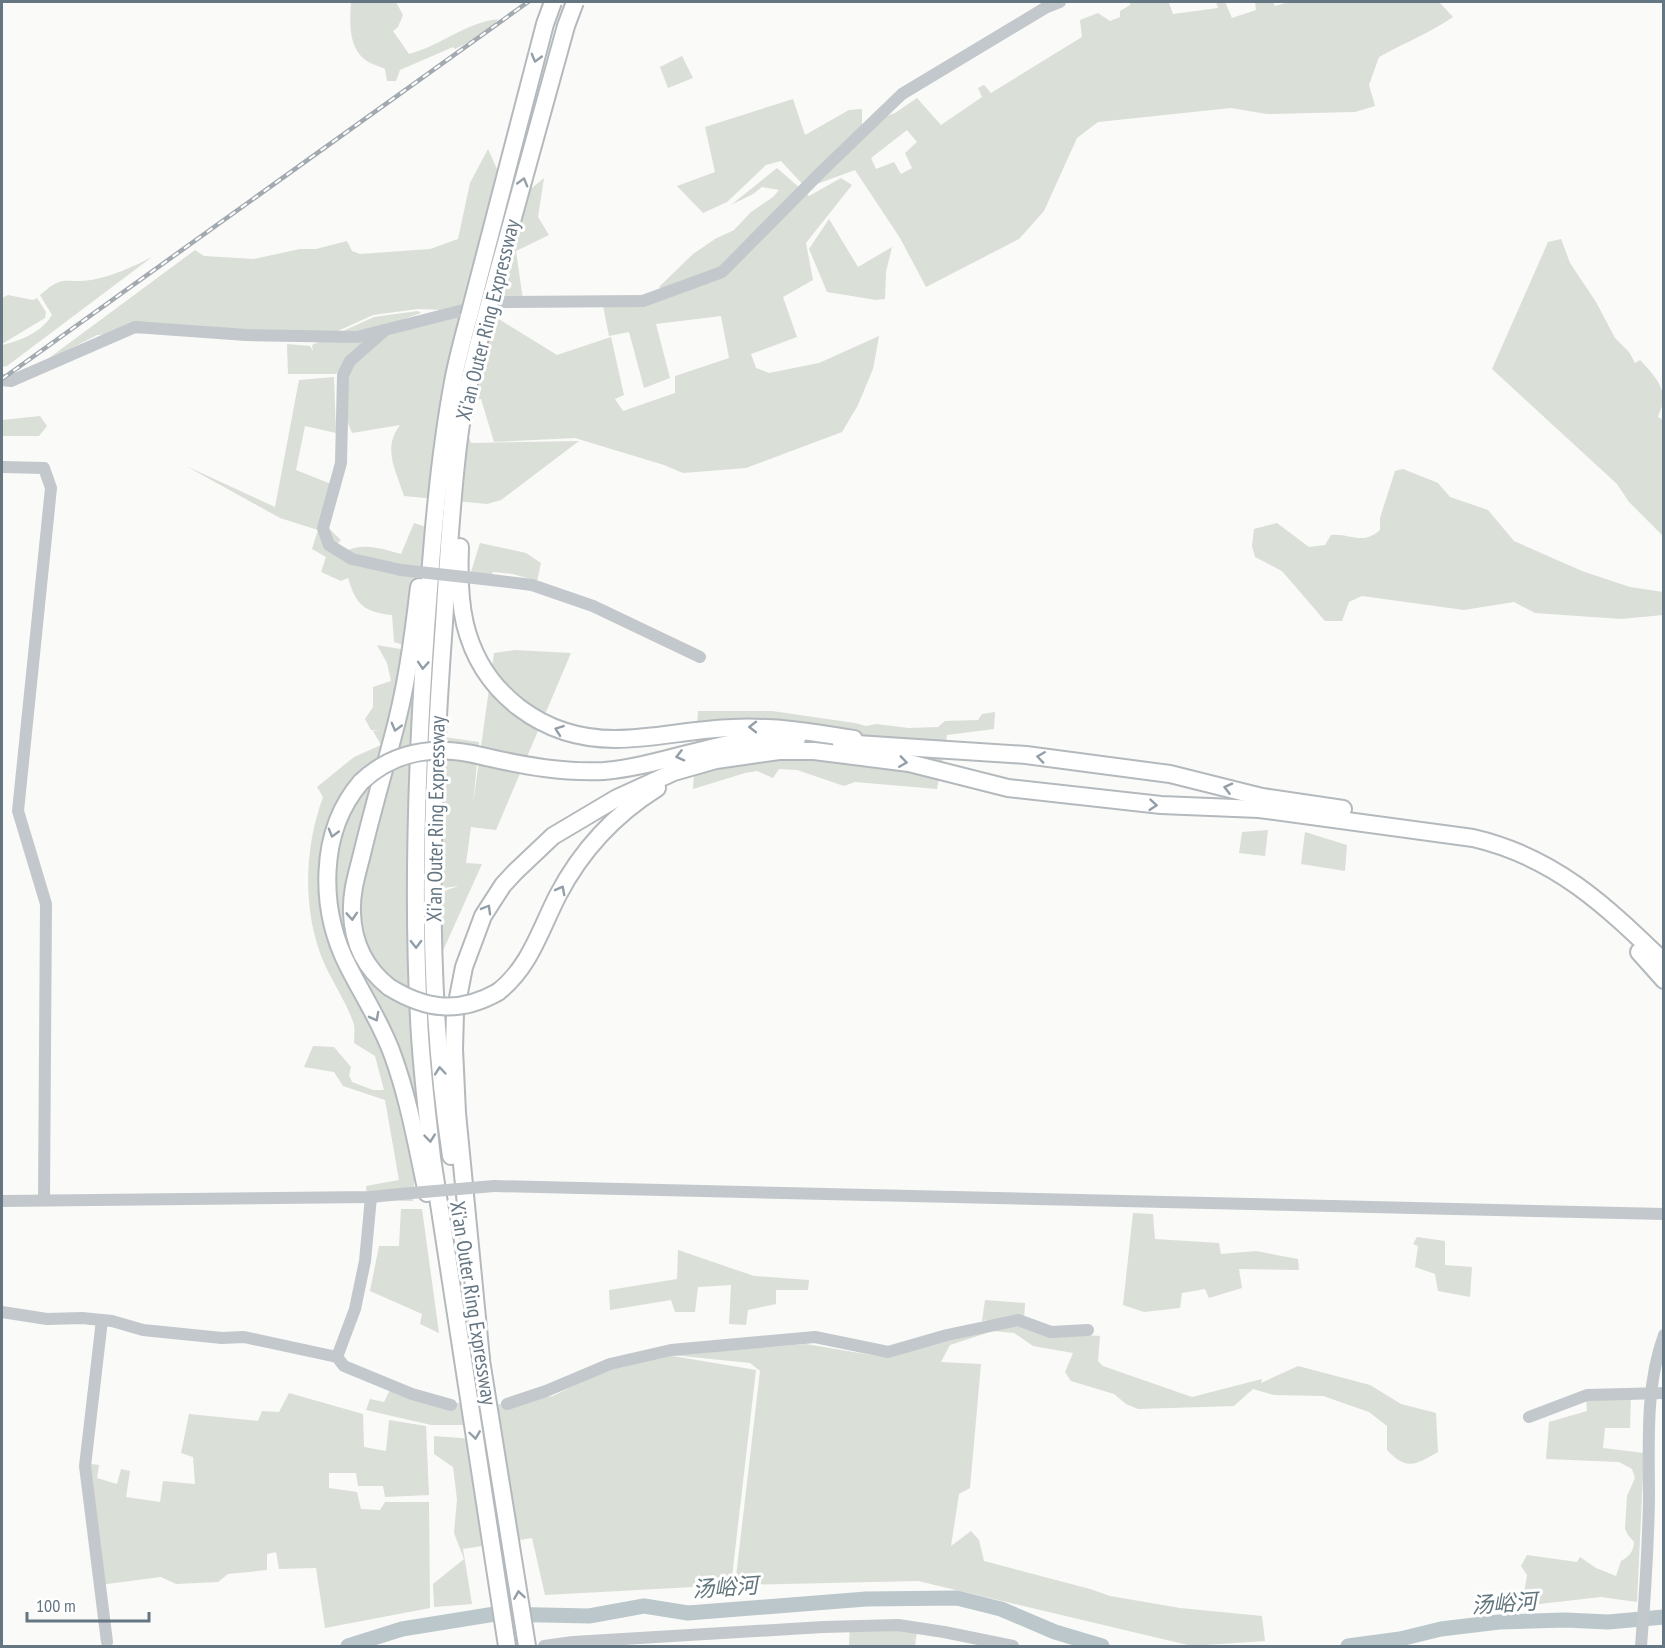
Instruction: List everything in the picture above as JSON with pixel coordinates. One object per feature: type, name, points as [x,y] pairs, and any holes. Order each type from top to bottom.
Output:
[{"type":"highway","name":"Xi'an Outer Ring Expressway","points":[[527,1647],[481,1359],[442,1091],[433,929],[434,793],[455,474],[477,318],[545,24],[553,2]]},
{"type":"highway","name":"Xi'an Outer Ring Expressway","points":[[507,1647],[432,1158],[423,1077],[416,903],[419,720],[436,510],[453,380],[477,318],[575,2]]},
{"type":"highway","points":[[471,371],[464,445],[460,537],[462,611],[469,638],[481,663],[497,686],[517,706],[550,727],[591,738],[617,739],[730,728],[780,728],[822,733],[893,748]]},
{"type":"highway","points":[[453,380],[431,479],[414,627],[403,696],[354,886],[353,926],[362,957],[372,971],[389,987],[415,1001],[444,1007],[471,1004],[498,992],[512,980],[525,963],[572,870],[608,825],[657,788],[716,760]]},
{"type":"highway","points":[[459,1329],[405,1095],[387,1041],[343,955],[331,911],[327,876],[330,842],[345,804],[361,782],[382,765],[417,752],[456,750],[544,769],[597,771],[622,768],[721,746],[767,740],[810,740],[893,748],[1026,755],[1170,774],[1262,797],[1475,828],[1510,837],[1543,851],[1586,878],[1664,949]]},
{"type":"highway","points":[[481,1359],[457,1113],[454,1049],[458,993],[476,931],[503,885],[526,860],[554,836],[599,807],[633,789],[674,772],[716,760],[779,751],[814,751],[909,763],[1008,788],[1161,806],[1259,809],[1473,838],[1522,853],[1553,869],[1614,914],[1664,962]]},
{"type":"highway","points":[[1580,887],[1664,981]]},
{"type":"street","points":[[2,380],[11,381],[135,327],[246,335],[357,337],[495,302],[643,301],[722,272],[902,94],[1045,8],[1060,2]]},
{"type":"street","points":[[386,329],[350,361],[343,375],[341,464],[323,528],[329,545],[352,560],[401,570],[532,585],[593,606],[700,657]]},
{"type":"street","points":[[2,467],[44,468],[51,488],[18,811],[46,904],[44,1200]]},
{"type":"street","points":[[2,1201],[371,1197],[494,1186],[1664,1214]]},
{"type":"street","points":[[337,1357],[355,1309],[365,1262],[371,1197]]},
{"type":"street","points":[[2,1312],[47,1319],[82,1318],[112,1321],[142,1330],[222,1338],[244,1337],[337,1357],[344,1366],[412,1394],[451,1405]]},
{"type":"street","points":[[102,1320],[86,1466],[107,1642]]},
{"type":"street","points":[[507,1404],[610,1364],[671,1350],[815,1337],[888,1352],[947,1335],[1018,1320],[1052,1332],[1088,1330]]},
{"type":"street","points":[[1641,1647],[1648,1567],[1650,1392],[1656,1359],[1664,1335]]},
{"type":"street","points":[[1529,1417],[1587,1395],[1664,1393]]},
{"type":"street","points":[[544,1647],[573,1642],[898,1625],[1013,1647]]},
{"type":"shaded area","points":[[351,2],[396,2],[403,15],[398,27],[393,31],[409,54],[475,25],[498,19],[489,32],[455,49],[453,47],[400,70],[396,81],[387,81],[385,69],[365,60],[355,46],[351,32]]},
{"type":"shaded area","points":[[1130,2],[1174,2],[1169,3],[1173,14],[1218,8],[1216,2],[1225,2],[1232,18],[1256,10],[1255,2],[1273,2],[1275,6],[1289,2],[1439,2],[1453,17],[1379,57],[1369,85],[1375,106],[1355,112],[1267,114],[1231,108],[1098,122],[1077,138],[1044,211],[1019,239],[926,287],[900,238],[855,170],[806,188],[781,161],[766,165],[727,202],[703,213],[677,186],[715,172],[705,127],[793,99],[805,135],[849,110],[862,109],[862,125],[895,113],[917,98],[941,125],[982,97],[978,88],[984,85],[991,93],[1082,37],[1080,20],[1098,13],[1110,21],[1120,17],[1120,11],[1130,5]],"holes":[[[907,130],[917,142],[905,153],[912,168],[901,174],[894,162],[876,169],[871,158]]]},
{"type":"shaded area","points":[[682,56],[693,78],[668,88],[660,67]]},
{"type":"shaded area","points":[[488,149],[509,196],[520,198],[544,178],[538,217],[549,235],[516,251],[523,300],[488,303],[497,318],[557,355],[611,337],[624,395],[615,399],[623,411],[675,393],[675,376],[729,358],[721,316],[656,324],[670,378],[644,388],[629,332],[609,336],[601,296],[671,294],[659,287],[693,254],[715,239],[734,230],[751,212],[779,190],[762,187],[731,205],[777,168],[809,196],[841,178],[852,185],[806,243],[813,280],[783,297],[797,337],[751,354],[756,368],[769,373],[819,363],[879,336],[873,369],[858,405],[842,432],[746,468],[683,473],[575,438],[494,442],[481,399],[456,402],[471,443],[579,441],[501,500],[487,504],[404,496],[394,468],[391,451],[400,425],[352,433],[348,423],[347,367],[379,333],[444,310],[418,309],[373,315],[316,341],[229,330],[97,335],[41,364],[195,250],[204,256],[254,259],[300,249],[316,249],[347,241],[352,251],[360,254],[430,249],[458,239],[470,183]]},
{"type":"shaded area","points":[[829,219],[858,267],[892,247],[886,272],[885,299],[876,300],[827,292],[809,249]]},
{"type":"shaded area","points":[[1561,239],[1570,263],[1596,302],[1615,338],[1629,352],[1635,363],[1640,360],[1649,369],[1662,390],[1663,403],[1658,417],[1663,420],[1663,536],[1629,502],[1617,484],[1492,369],[1548,242]]},
{"type":"shaded area","points":[[152,257],[7,366],[2,367],[2,345],[30,335],[52,315],[40,295],[48,288],[64,281],[91,280],[107,276]]},
{"type":"shaded area","points":[[8,295],[33,300],[37,298],[46,312],[45,318],[2,344],[2,298]]},
{"type":"shaded area","points":[[418,311],[421,313],[376,329],[336,374],[288,374],[287,344],[310,346],[313,351],[312,345],[374,317]]},
{"type":"shaded area","points":[[334,377],[336,433],[305,426],[296,470],[331,484],[324,524],[341,540],[337,544],[348,550],[368,547],[401,554],[414,523],[464,539],[453,572],[431,565],[406,646],[394,642],[392,615],[374,612],[362,606],[354,595],[348,578],[341,581],[321,572],[326,557],[312,549],[318,530],[280,518],[186,466],[275,507],[299,380]]},
{"type":"shaded area","points":[[40,416],[47,426],[39,436],[2,436],[2,420]]},
{"type":"shaded area","points":[[1403,469],[1438,483],[1450,497],[1488,510],[1514,541],[1582,571],[1630,587],[1663,592],[1663,615],[1621,619],[1535,613],[1514,602],[1464,610],[1362,596],[1349,602],[1342,621],[1325,621],[1282,571],[1255,557],[1252,546],[1254,529],[1277,523],[1309,547],[1325,545],[1331,535],[1362,538],[1374,535],[1380,530],[1380,518],[1395,471]]},
{"type":"shaded area","points":[[480,543],[526,553],[541,563],[537,581],[513,574],[493,572],[489,580],[480,573],[470,575]]},
{"type":"shaded area","points":[[377,645],[441,656],[430,735],[479,742],[473,804],[494,653],[515,650],[571,653],[496,830],[471,827],[466,863],[482,864],[437,964],[442,892],[458,886],[437,889],[413,1201],[367,1200],[366,1186],[399,1180],[385,1100],[343,1086],[334,1072],[304,1067],[313,1046],[334,1047],[351,1067],[349,1075],[352,1082],[373,1090],[384,1090],[375,1056],[354,1043],[352,1018],[324,963],[312,922],[308,880],[312,838],[323,797],[317,787],[354,757],[381,745],[373,731],[380,731],[371,730],[365,719],[373,707],[373,687],[391,681],[387,663]]},
{"type":"shaded area","points":[[698,711],[772,711],[866,726],[876,724],[909,728],[938,727],[945,721],[978,720],[982,714],[995,712],[994,729],[947,735],[937,789],[855,782],[844,786],[797,770],[779,769],[773,778],[757,771],[693,789]]},
{"type":"shaded area","points":[[1268,830],[1265,856],[1239,853],[1242,832]]},
{"type":"shaded area","points":[[1305,832],[1347,845],[1345,871],[1301,864]]},
{"type":"shaded area","points":[[401,1209],[422,1209],[439,1333],[420,1324],[422,1314],[370,1291],[379,1246],[399,1246]]},
{"type":"shaded area","points":[[1133,1213],[1153,1214],[1155,1239],[1219,1243],[1221,1254],[1256,1251],[1298,1259],[1299,1270],[1239,1269],[1242,1288],[1209,1298],[1205,1289],[1182,1293],[1180,1308],[1144,1312],[1123,1305]]},
{"type":"shaded area","points":[[1417,1237],[1445,1241],[1445,1265],[1472,1267],[1470,1297],[1438,1291],[1435,1274],[1415,1267],[1418,1246],[1413,1244]]},
{"type":"shaded area","points":[[678,1250],[754,1276],[809,1280],[808,1290],[776,1290],[776,1304],[748,1310],[746,1325],[729,1324],[731,1285],[698,1287],[695,1312],[675,1312],[671,1300],[610,1310],[609,1290],[677,1279]]},
{"type":"shaded area","points":[[985,1300],[1025,1303],[1024,1321],[1044,1332],[1100,1336],[1098,1361],[1103,1366],[1192,1397],[1262,1379],[1261,1383],[1298,1366],[1370,1385],[1401,1404],[1436,1413],[1438,1452],[1417,1463],[1400,1461],[1387,1450],[1387,1426],[1369,1412],[1323,1396],[1274,1395],[1253,1389],[1234,1406],[1138,1409],[1126,1404],[1114,1394],[1071,1381],[1065,1372],[1073,1353],[1033,1346],[1014,1333],[993,1331],[950,1345],[941,1362],[981,1364],[970,1488],[959,1494],[951,1546],[971,1531],[979,1540],[984,1561],[1110,1596],[1180,1608],[1262,1616],[1265,1641],[1192,1646],[918,1581],[735,1585],[760,1371],[750,1363],[672,1355],[806,1344],[889,1358],[989,1320],[982,1321]]},
{"type":"shaded area","points":[[667,1355],[756,1370],[731,1585],[545,1595],[532,1538],[463,1549],[472,1604],[434,1607],[433,1584],[464,1559],[454,1533],[457,1499],[453,1467],[434,1454],[434,1436],[474,1439],[476,1425],[431,1425],[366,1410],[370,1399],[384,1402],[392,1386],[427,1401],[494,1405],[553,1396],[611,1367]]},
{"type":"shaded area","points":[[1631,1392],[1630,1428],[1605,1428],[1603,1448],[1644,1453],[1637,1602],[1601,1597],[1522,1606],[1527,1575],[1521,1566],[1527,1555],[1577,1562],[1580,1557],[1596,1568],[1616,1576],[1621,1561],[1632,1551],[1634,1542],[1625,1529],[1627,1496],[1635,1478],[1632,1469],[1619,1462],[1546,1459],[1549,1422],[1587,1411],[1586,1395]]},
{"type":"shaded area","points":[[289,1393],[363,1414],[364,1447],[386,1451],[389,1420],[426,1426],[429,1495],[385,1497],[383,1486],[358,1486],[356,1473],[329,1473],[329,1488],[357,1492],[361,1509],[380,1510],[385,1502],[429,1502],[430,1608],[325,1628],[316,1568],[279,1569],[276,1552],[267,1554],[267,1570],[228,1574],[218,1582],[176,1584],[161,1577],[99,1585],[84,1463],[99,1465],[97,1478],[117,1484],[121,1469],[130,1471],[126,1497],[160,1502],[163,1481],[195,1484],[193,1457],[181,1453],[189,1414],[258,1421],[262,1411],[279,1412]]},
{"type":"shaded area","points":[[850,1622],[918,1624],[915,1646],[849,1646]]},
{"type":"waterway","name":"汤峪河","points":[[348,1646],[402,1629],[495,1614],[589,1616],[644,1606],[688,1613],[866,1599],[957,1598],[1001,1609],[1055,1632],[1102,1646]]},
{"type":"waterway","name":"汤峪河","points":[[1348,1646],[1400,1639],[1441,1629],[1499,1622],[1565,1620],[1608,1622],[1664,1617]]},
{"type":"railway","points":[[2,379],[528,2]]}]
